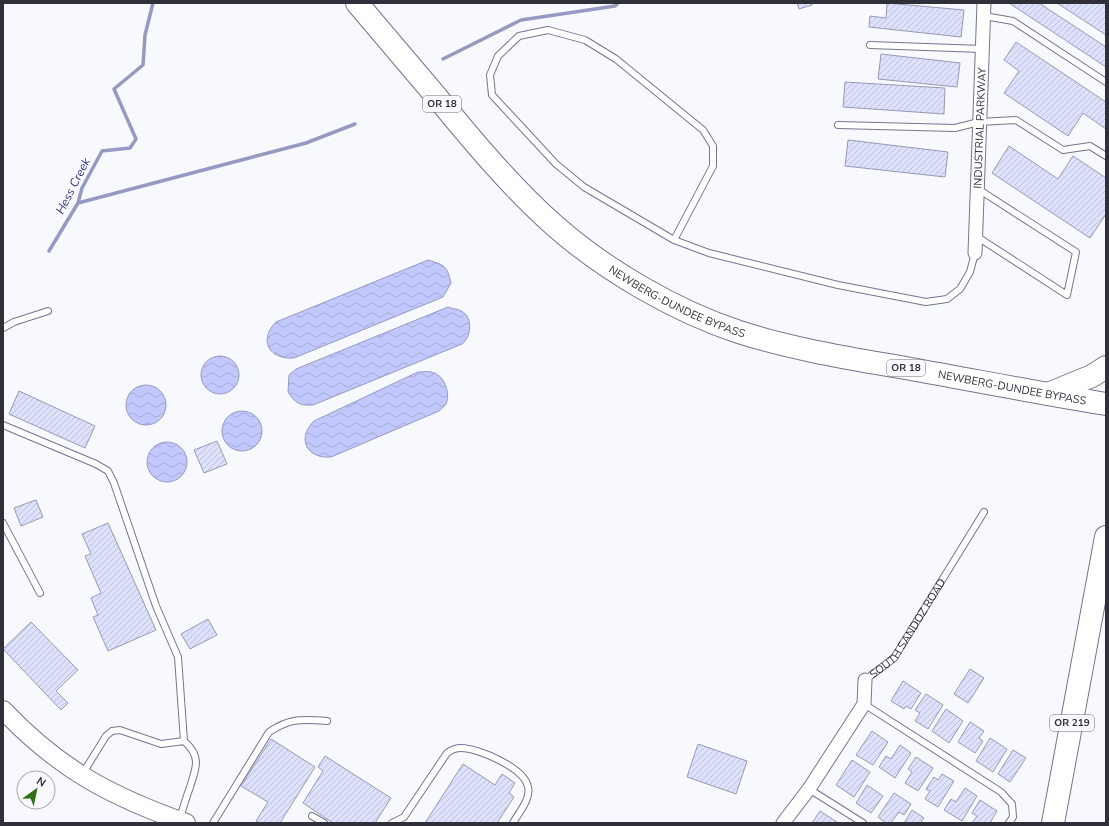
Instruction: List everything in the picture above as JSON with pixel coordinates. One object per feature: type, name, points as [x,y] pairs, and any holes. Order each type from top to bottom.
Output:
[{"type":"highway","name":"NEWBERG-DUNDEE BYPASS","points":[[357,3],[471,138],[521,193],[555,226],[592,256],[631,282],[718,324],[765,339],[835,356],[1106,404]]},
{"type":"highway","points":[[1048,394],[1092,376],[1106,367]]},
{"type":"highway","name":"OR 219","points":[[1053,823],[1106,537]]},
{"type":"main road","points":[[3,710],[21,729],[49,754],[81,776],[118,796],[182,822]]},
{"type":"street","name":"INDUSTRIAL PARKWAY","points":[[975,253],[984,9]]},
{"type":"street","name":"SOUTH SANDOZ ROAD","points":[[864,704],[865,680]]},
{"type":"street","points":[[783,823],[809,789],[864,704]]},
{"type":"lane","points":[[984,9],[1013,21],[1106,82]]},
{"type":"lane","points":[[674,240],[713,166],[713,146],[703,130],[616,59],[585,40],[548,30],[519,36],[498,56],[490,75],[492,96],[556,164],[584,187],[674,240],[709,253],[830,283],[926,302],[946,298],[960,289],[970,272],[975,253]]},
{"type":"lane","points":[[870,45],[982,49]]},
{"type":"lane","points":[[838,124],[954,128],[979,122],[1016,120],[1063,150],[1090,146],[1106,156]]},
{"type":"lane","points":[[976,236],[1067,295],[1076,252],[977,189]]},
{"type":"lane","points":[[3,328],[14,322],[48,311]]},
{"type":"lane","points":[[3,425],[96,464],[108,471],[123,506],[156,606],[178,657],[184,741],[191,747],[197,761],[195,775],[182,822]]},
{"type":"lane","name":"SOUTH SANDOZ ROAD","points":[[865,680],[894,658],[984,512]]},
{"type":"lane","points":[[4,527],[40,593]]},
{"type":"lane","points":[[864,704],[1001,792],[1012,804],[1013,817],[1009,823]]},
{"type":"lane","points":[[213,823],[269,732],[283,723],[306,719],[327,721]]},
{"type":"lane","points":[[81,776],[106,736],[112,731],[120,730],[161,744],[184,741]]},
{"type":"lane","points":[[392,823],[404,817],[447,754],[454,749],[462,748],[496,758],[516,769],[525,778],[529,795],[513,823]]},
{"type":"lane","points":[[809,789],[863,823]]},
{"type":"lane","points":[[312,816],[324,823]]},
{"type":"water","points":[[428,260],[442,265],[448,273],[451,283],[443,297],[294,358],[278,356],[269,348],[267,342],[268,336],[276,322]]},
{"type":"water","points":[[448,307],[461,311],[468,319],[470,328],[469,333],[462,344],[313,405],[298,403],[288,392],[289,375],[296,369]]},
{"type":"water","points":[[216,356],[224,356],[234,361],[238,368],[238,382],[234,389],[224,394],[216,394],[206,389],[204,386],[201,379],[201,371],[206,361],[209,359]]},
{"type":"water","points":[[418,372],[436,373],[443,380],[448,395],[446,404],[439,411],[331,457],[316,455],[310,451],[305,441],[306,434],[314,421]]},
{"type":"water","points":[[142,385],[150,385],[157,388],[163,394],[166,405],[163,416],[157,422],[150,425],[142,425],[135,422],[129,416],[126,409],[126,401],[129,394],[135,388]]},
{"type":"water","points":[[238,411],[246,411],[253,414],[259,420],[262,431],[259,442],[253,448],[246,451],[238,451],[231,448],[225,442],[222,435],[222,427],[225,420],[231,414]]},
{"type":"water","points":[[163,442],[171,442],[178,445],[184,451],[187,462],[184,473],[178,479],[171,482],[163,482],[156,479],[150,473],[147,466],[147,458],[150,451],[156,445]]},
{"type":"building","points":[[797,3],[812,3],[812,5],[799,9]]},
{"type":"building","points":[[887,3],[964,10],[961,37],[869,27],[870,16],[886,18]]},
{"type":"building","points":[[1009,3],[1039,3],[1106,47],[1106,67]]},
{"type":"building","points":[[1057,3],[1106,3],[1106,35]]},
{"type":"building","points":[[1016,42],[1106,102],[1106,129],[1083,113],[1068,136],[1004,93],[1019,71],[1004,60]]},
{"type":"building","points":[[881,54],[960,63],[957,87],[878,79]]},
{"type":"building","points":[[845,82],[945,88],[944,114],[843,107]]},
{"type":"building","points":[[848,140],[948,152],[945,177],[845,166]]},
{"type":"building","points":[[1009,146],[1058,179],[1073,156],[1106,178],[1106,214],[1090,238],[992,173]]},
{"type":"building","points":[[19,391],[95,426],[85,448],[9,414]]},
{"type":"building","points":[[217,441],[227,464],[204,473],[194,450]]},
{"type":"building","points":[[36,500],[43,517],[21,526],[14,508]]},
{"type":"building","points":[[108,523],[156,630],[108,651],[93,617],[98,615],[91,598],[101,593],[85,556],[91,554],[82,534]]},
{"type":"building","points":[[208,619],[217,635],[190,649],[181,634]]},
{"type":"building","points":[[31,622],[78,670],[56,691],[68,703],[61,710],[3,649]]},
{"type":"building","points":[[970,669],[984,678],[968,703],[954,694]]},
{"type":"building","points":[[903,681],[921,693],[911,709],[906,706],[904,709],[891,701]]},
{"type":"building","points":[[926,694],[943,705],[928,729],[915,721],[920,713],[915,710]]},
{"type":"building","points":[[946,709],[963,721],[949,743],[932,731]]},
{"type":"building","points":[[970,722],[984,731],[979,738],[983,741],[975,753],[958,742]]},
{"type":"building","points":[[872,731],[888,742],[873,765],[856,755]]},
{"type":"building","points":[[990,738],[1007,749],[993,772],[976,761]]},
{"type":"building","points":[[271,739],[315,767],[280,823],[259,823],[256,821],[268,802],[241,786]]},
{"type":"building","points":[[698,744],[747,761],[736,794],[687,777]]},
{"type":"building","points":[[900,745],[911,753],[895,778],[879,767],[886,756],[891,759]]},
{"type":"building","points":[[1013,750],[1026,758],[1010,782],[998,774]]},
{"type":"building","points":[[325,756],[391,798],[375,823],[333,823],[303,803],[323,771],[318,767]]},
{"type":"building","points":[[916,757],[933,768],[918,791],[905,783],[912,772],[908,769]]},
{"type":"building","points":[[852,760],[870,772],[854,797],[836,785]]},
{"type":"building","points":[[463,764],[495,785],[502,774],[515,783],[509,793],[514,797],[497,823],[425,823]]},
{"type":"building","points":[[942,774],[954,781],[938,807],[925,799],[930,791],[926,789],[934,777],[938,780]]},
{"type":"building","points":[[867,785],[883,796],[871,813],[856,803]]},
{"type":"building","points":[[965,788],[977,796],[962,821],[944,810],[951,799],[956,802]]},
{"type":"building","points":[[894,793],[911,804],[904,815],[899,812],[891,823],[886,823],[878,817]]},
{"type":"building","points":[[980,800],[997,811],[990,823],[972,823],[977,816],[972,813]]},
{"type":"building","points":[[912,810],[924,818],[921,822],[923,823],[904,823]]},
{"type":"building","points":[[820,811],[837,822],[812,823]]},
{"type":"waterway","name":"Hess Creek","points":[[49,251],[78,203],[82,188],[102,151],[130,148],[136,139],[114,89],[143,65],[145,35],[153,3]]},
{"type":"waterway","points":[[443,59],[521,20],[615,6],[618,3]]},
{"type":"waterway","points":[[78,203],[306,143],[355,124]]}]
